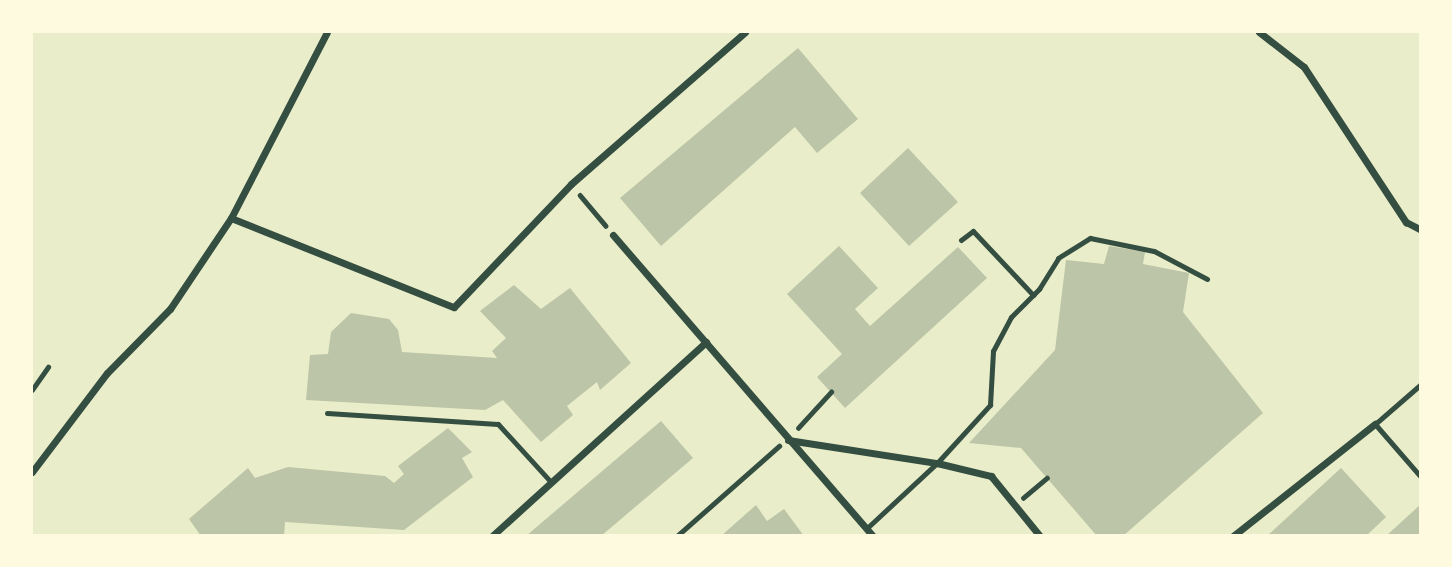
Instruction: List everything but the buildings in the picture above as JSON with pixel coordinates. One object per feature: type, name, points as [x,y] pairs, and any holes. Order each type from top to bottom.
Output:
[{"type":"street","points":[[32,472],[39,459],[107,373],[170,309],[231,218],[327,32]]},
{"type":"street","points":[[231,218],[454,307],[571,184],[745,32]]},
{"type":"street","points":[[1259,32],[1304,67],[1406,222],[1420,229]]},
{"type":"street","points":[[613,235],[873,536]]},
{"type":"street","points":[[492,536],[706,342]]},
{"type":"street","points":[[1233,536],[1375,425]]},
{"type":"street","points":[[787,439],[937,463],[991,477],[1040,536]]},
{"type":"street","points":[[32,453],[39,459]]},
{"type":"lane","points":[[961,240],[973,231],[1033,295]]},
{"type":"lane","points":[[867,528],[937,463],[990,405],[993,351],[1011,317],[1033,295],[1058,258],[1090,238],[1154,251],[1207,279]]},
{"type":"lane","points":[[1420,384],[1375,425],[1420,476]]},
{"type":"lane","points":[[327,413],[498,424],[551,482]]},
{"type":"path","points":[[571,184],[613,235]]},
{"type":"path","points":[[32,390],[48,367]]},
{"type":"path","points":[[677,536],[787,439],[831,392]]},
{"type":"path","points":[[1014,505],[1047,478]]}]
